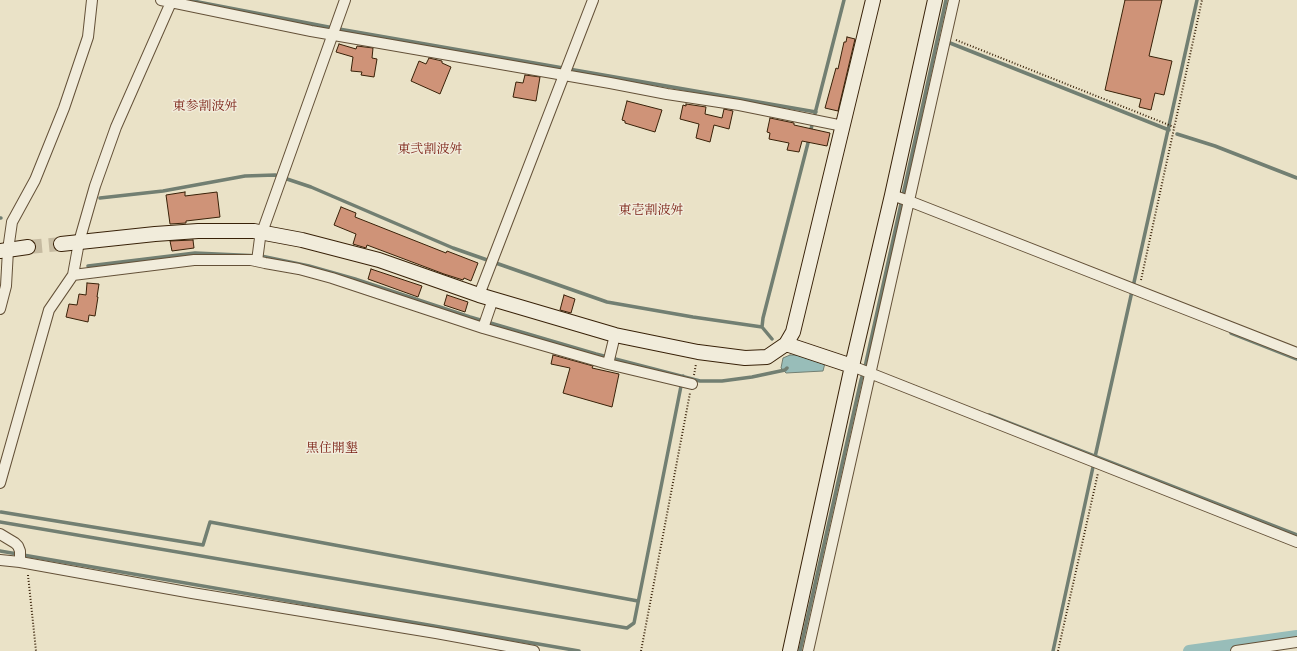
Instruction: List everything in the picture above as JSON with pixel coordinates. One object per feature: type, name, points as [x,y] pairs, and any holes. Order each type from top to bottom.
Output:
[{"type":"street","points":[[0,309],[3,287],[4,250],[12,222],[35,180],[64,108],[88,38],[92,0]]},
{"type":"street","points":[[161,0],[172,1],[311,31],[335,32],[566,70],[667,94],[785,114],[843,126]]},
{"type":"street","points":[[258,257],[262,232],[283,170],[335,32],[345,0]]},
{"type":"street","points":[[479,295],[593,0]]},
{"type":"street","points":[[61,244],[198,231],[228,230],[262,232],[302,240],[379,260],[479,295],[615,335],[698,352],[745,358],[767,357],[786,344],[793,332],[873,0]]},
{"type":"street","points":[[935,0],[938,32]]},
{"type":"street","points":[[790,651],[904,201],[938,32],[954,0]]},
{"type":"street","points":[[0,483],[49,310],[73,275],[79,242],[95,186],[116,127],[172,1]]},
{"type":"street","points":[[904,201],[1135,289],[1297,353]]},
{"type":"street","points":[[808,651],[862,370],[904,201]]},
{"type":"street","points":[[4,250],[28,247]]},
{"type":"street","points":[[73,275],[194,260],[258,257],[685,382]]},
{"type":"street","points":[[484,324],[493,299]]},
{"type":"street","points":[[609,360],[615,335]]},
{"type":"street","points":[[786,344],[862,370],[1297,542]]},
{"type":"street","points":[[0,534],[15,543],[22,558]]},
{"type":"street","points":[[0,560],[22,558],[192,593],[436,633],[534,651]]},
{"type":"street","points":[[1236,651],[1297,642]]},
{"type":"path","points":[[1135,289],[1202,0]]},
{"type":"path","points":[[938,32],[972,47],[1172,126]]},
{"type":"path","points":[[641,651],[686,422],[685,382]]},
{"type":"path","points":[[1058,651],[1100,464]]},
{"type":"path","points":[[22,558],[36,651]]},
{"type":"water","points":[[790,355],[797,355],[825,363],[823,371],[786,373],[781,368],[783,358]]},
{"type":"building","points":[[1125,0],[1162,0],[1149,56],[1172,61],[1164,95],[1155,93],[1151,110],[1139,107],[1141,99],[1105,90]]},
{"type":"building","points":[[847,37],[855,39],[838,111],[825,108],[836,68],[838,69],[844,42],[846,42]]},
{"type":"building","points":[[339,44],[356,49],[357,46],[373,48],[372,58],[377,59],[374,77],[361,75],[362,72],[351,71],[353,57],[336,52]]},
{"type":"building","points":[[429,58],[442,61],[442,63],[451,67],[440,94],[411,81],[419,61],[426,64]]},
{"type":"building","points":[[525,75],[540,77],[536,101],[513,97],[516,82],[523,83]]},
{"type":"building","points":[[627,101],[662,110],[655,132],[625,123],[625,121],[622,120]]},
{"type":"building","points":[[686,104],[706,107],[705,114],[722,118],[724,109],[733,111],[729,129],[714,125],[710,142],[696,138],[699,124],[680,119],[683,105],[686,106]]},
{"type":"building","points":[[770,118],[830,133],[827,146],[802,141],[799,152],[787,150],[789,143],[769,139],[770,133],[767,132]]},
{"type":"building","points":[[185,192],[185,196],[217,192],[220,217],[186,221],[186,223],[170,224],[166,195]]},
{"type":"building","points":[[341,207],[356,213],[355,217],[446,253],[447,251],[478,263],[471,281],[444,274],[367,245],[366,248],[353,244],[356,234],[334,225]]},
{"type":"building","points":[[193,240],[194,248],[172,251],[170,241]]},
{"type":"building","points":[[371,269],[422,286],[418,297],[368,279]]},
{"type":"building","points":[[87,283],[99,284],[95,316],[89,315],[88,322],[66,317],[69,304],[77,305],[79,294],[86,295]]},
{"type":"building","points":[[447,295],[468,302],[465,312],[444,305]]},
{"type":"building","points":[[564,295],[575,299],[571,313],[560,310]]},
{"type":"building","points":[[553,355],[593,366],[592,368],[619,374],[612,407],[563,393],[570,368],[551,364]]},
{"type":"waterway","points":[[188,0],[339,29],[816,112]]},
{"type":"waterway","points":[[810,133],[844,0]]},
{"type":"waterway","points":[[800,651],[865,367],[946,0]]},
{"type":"waterway","points":[[1095,457],[1197,0]]},
{"type":"waterway","points":[[950,43],[1169,130]]},
{"type":"waterway","points":[[1177,134],[1215,146],[1297,178]]},
{"type":"waterway","points":[[772,339],[762,327],[763,318],[809,139]]},
{"type":"waterway","points":[[100,198],[163,191],[245,176],[275,175],[311,187],[453,248],[607,302],[762,327]]},
{"type":"waterway","points":[[88,266],[195,253],[261,256],[309,266],[355,279],[470,317],[596,354],[700,381],[722,381],[752,377],[785,370],[787,368]]},
{"type":"waterway","points":[[1231,333],[1297,359]]},
{"type":"waterway","points":[[0,522],[627,628],[634,623],[683,376]]},
{"type":"waterway","points":[[989,415],[1297,535]]},
{"type":"waterway","points":[[1053,651],[1093,467]]},
{"type":"waterway","points":[[1,512],[203,545],[210,522],[638,601]]},
{"type":"waterway","points":[[0,551],[579,651]]},
{"type":"waterway","points":[[1189,651],[1297,636]]},
{"type":"tunnel","points":[[28,247],[61,244]]},
{"type":"district","name":"東参割波舛","points":[[205,107]]},
{"type":"district","name":"東弐割波舛","points":[[430,150]]},
{"type":"district","name":"東壱割波舛","points":[[651,211]]},
{"type":"district","name":"黒住開墾","points":[[332,449]]}]
